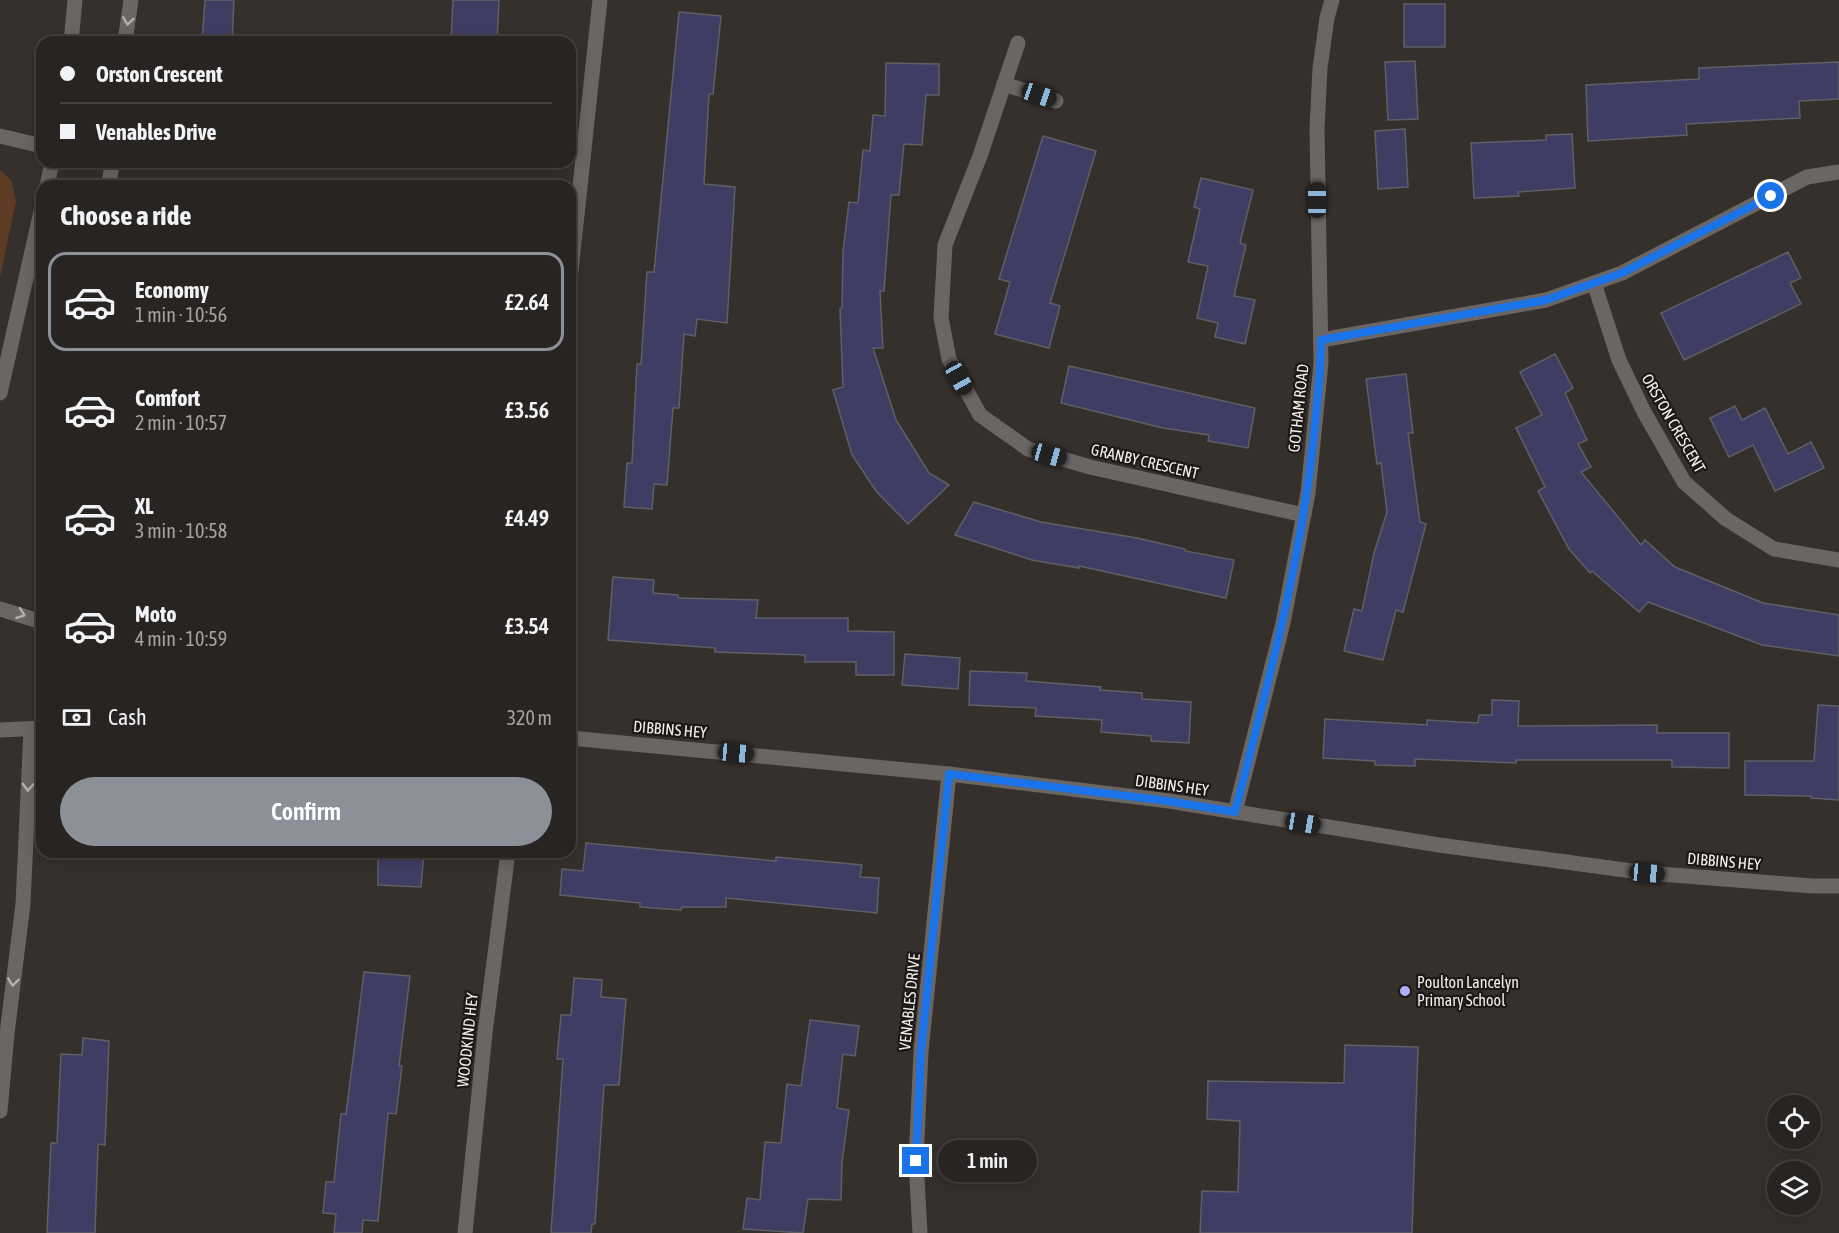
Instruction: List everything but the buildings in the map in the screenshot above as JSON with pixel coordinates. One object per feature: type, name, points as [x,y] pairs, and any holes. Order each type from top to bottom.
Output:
[{"type":"street","points":[[72,36],[75,0]]},
{"type":"street","points":[[126,36],[131,0]]},
{"type":"street","points":[[576,224],[600,0]]},
{"type":"street","name":"GOTHAM ROAD","points":[[1235,812],[1283,622],[1304,515],[1321,363],[1317,129],[1320,68],[1332,0]]},
{"type":"street","name":"GRANBY CRESCENT","points":[[1018,43],[980,156],[945,245],[941,318],[949,359],[980,415],[1028,449],[1090,467],[1304,515]]},
{"type":"street","points":[[1004,84],[1056,101]]},
{"type":"street","points":[[0,136],[36,145]]},
{"type":"street","points":[[1321,340],[1546,300],[1622,273],[1807,177],[1839,171]]},
{"type":"street","points":[[0,393],[36,234]]},
{"type":"street","name":"ORSTON CRESCENT","points":[[1594,283],[1619,360],[1644,412],[1684,482],[1726,519],[1774,549],[1839,560]]},
{"type":"street","points":[[0,609],[36,620]]},
{"type":"street","points":[[0,730],[36,728],[23,904],[0,1111]]},
{"type":"street","name":"DIBBINS HEY","points":[[576,739],[949,774],[1168,801],[1439,845],[1647,873],[1812,886],[1839,886]]},
{"type":"street","name":"VENABLES DRIVE","points":[[920,1233],[916,1161],[921,1052],[949,774]]},
{"type":"street","name":"WOODKIND HEY","points":[[465,1233],[485,1032],[507,858]]},
{"type":"shaded area","points":[[0,170],[11,180],[16,201],[0,277]]},
{"type":"place","name":"Poulton Lancelyn Primary School","points":[[1405,991]]},
{"type":"route","points":[[916,1161],[921,1052],[949,774],[1168,801],[1235,812],[1283,622],[1299,547],[1308,493],[1321,363],[1321,340],[1546,300],[1622,273],[1719,225],[1771,196]]}]
